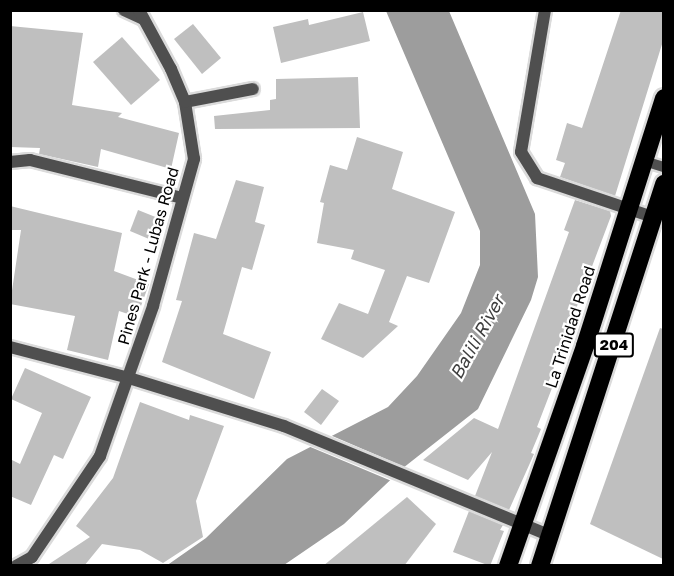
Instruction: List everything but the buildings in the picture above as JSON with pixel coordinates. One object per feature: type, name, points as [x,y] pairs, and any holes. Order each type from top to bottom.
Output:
[{"type":"highway","name":"La Trinidad Road","points":[[508,566],[628,210],[663,98]]},
{"type":"highway","name":"204","points":[[540,566],[663,184]]},
{"type":"street","points":[[124,10],[141,15]]},
{"type":"street","points":[[545,10],[521,152],[537,177],[653,217]]},
{"type":"street","name":"Pines Park - Lubas Road","points":[[16,566],[32,557],[94,465],[129,378],[194,159],[185,102],[141,15]]},
{"type":"street","points":[[185,102],[253,89]]},
{"type":"street","points":[[10,162],[30,160],[182,198]]},
{"type":"street","points":[[10,347],[129,378],[284,426],[551,536]]},
{"type":"lane","points":[[644,161],[663,167]]},
{"type":"water","name":"Balili River","points":[[386,11],[449,11],[535,214],[538,277],[531,300],[478,409],[403,468],[344,524],[284,565],[166,566],[206,538],[287,459],[388,407],[417,376],[461,313],[480,265],[480,231]]},
{"type":"pier","points":[[330,435],[407,468],[394,482],[308,446]]}]
